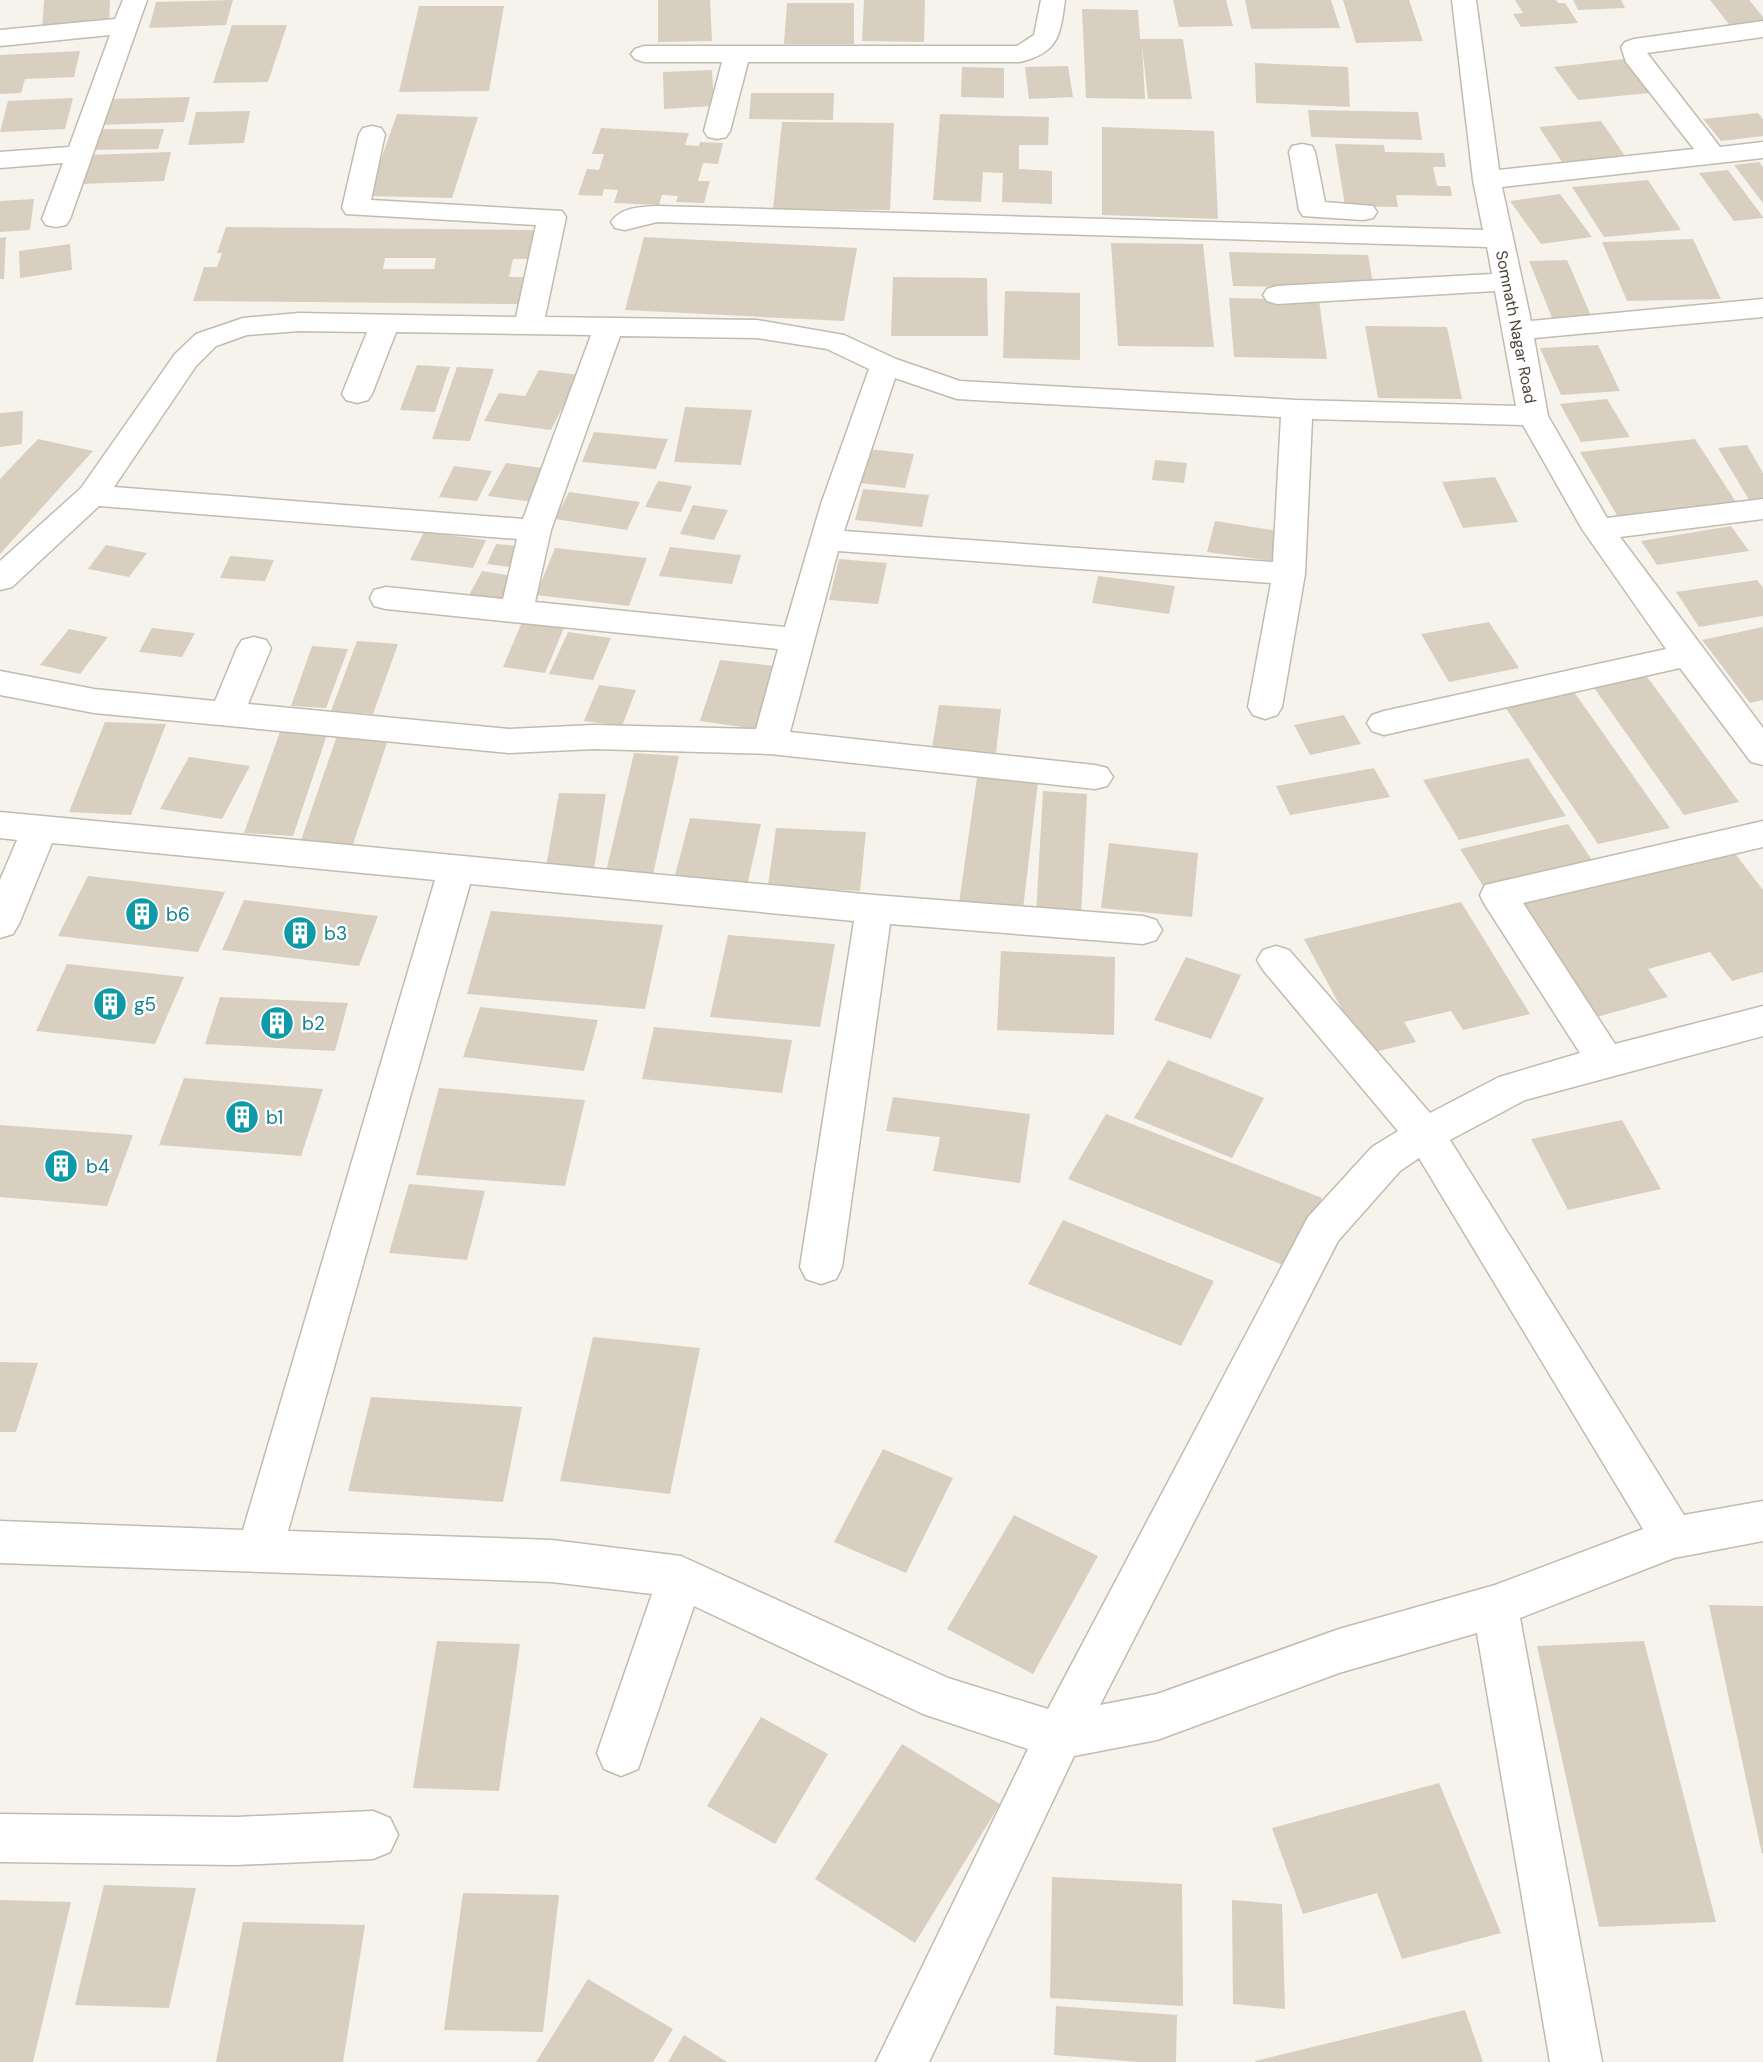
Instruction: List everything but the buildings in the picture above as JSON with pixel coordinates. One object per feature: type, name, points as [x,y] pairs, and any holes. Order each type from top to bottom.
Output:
[{"type":"street","points":[[56,219],[135,0]]},
{"type":"street","points":[[644,54],[1020,54],[1037,49],[1046,40],[1053,0]]},
{"type":"street","name":"Somnath Nagar Road","points":[[1464,0],[1487,180],[1533,416],[1598,529],[1688,655],[1763,753]]},
{"type":"street","points":[[0,38],[126,26]]},
{"type":"street","points":[[1712,154],[1635,57],[1634,47],[1763,29]]},
{"type":"street","points":[[717,131],[737,54]]},
{"type":"street","points":[[372,134],[356,208],[552,217],[529,326]]},
{"type":"street","points":[[1487,180],[1763,150]]},
{"type":"street","points":[[1302,152],[1313,210],[1497,228]]},
{"type":"street","points":[[0,160],[78,154]]},
{"type":"street","points":[[625,222],[637,216],[657,214],[1497,228]]},
{"type":"street","points":[[1277,295],[1508,282]]},
{"type":"street","points":[[1518,331],[1763,308]]},
{"type":"street","points":[[0,579],[92,495],[185,360],[206,340],[243,327],[301,313],[385,323],[757,330],[834,341],[885,365],[957,390],[1297,410],[1533,416]]},
{"type":"street","points":[[357,394],[385,323]]},
{"type":"street","points":[[517,610],[535,530],[609,327]]},
{"type":"street","points":[[770,742],[825,540],[866,412],[885,365]]},
{"type":"street","points":[[1265,707],[1289,574],[1297,410]]},
{"type":"street","points":[[92,495],[535,530]]},
{"type":"street","points":[[1598,529],[1763,509]]},
{"type":"street","points":[[825,540],[1289,574]]},
{"type":"street","points":[[386,598],[798,640]]},
{"type":"street","points":[[227,714],[254,648]]},
{"type":"street","points":[[1384,723],[1688,655]]},
{"type":"street","points":[[0,683],[94,701],[509,741],[594,737],[770,742],[1095,777]]},
{"type":"street","points":[[0,825],[874,909],[1143,930]]},
{"type":"street","points":[[0,924],[40,828]]},
{"type":"street","points":[[1594,1065],[1498,895],[1763,834]]},
{"type":"street","points":[[260,1549],[456,870]]},
{"type":"street","points":[[1473,894],[1594,1065]]},
{"type":"street","points":[[821,1267],[874,909]]},
{"type":"street","points":[[1276,960],[1425,1134],[1673,1538]]},
{"type":"street","points":[[902,2062],[1059,1736],[1323,1229],[1387,1159],[1425,1134],[1513,1088],[1763,1021]]},
{"type":"street","points":[[0,1542],[552,1561],[681,1577],[940,1698],[1059,1736],[1157,1717],[1339,1651],[1494,1606],[1673,1538],[1763,1521]]},
{"type":"street","points":[[621,1753],[681,1577]]},
{"type":"street","points":[[1494,1606],[1576,2062]]},
{"type":"street","points":[[0,1838],[236,1841],[373,1835]]},
{"type":"place","name":"b6","points":[[142,914]]},
{"type":"place","name":"b3","points":[[300,933]]},
{"type":"place","name":"g5","points":[[110,1004]]},
{"type":"place","name":"b2","points":[[277,1023]]},
{"type":"place","name":"b1","points":[[242,1117]]},
{"type":"place","name":"b4","points":[[61,1166]]}]
